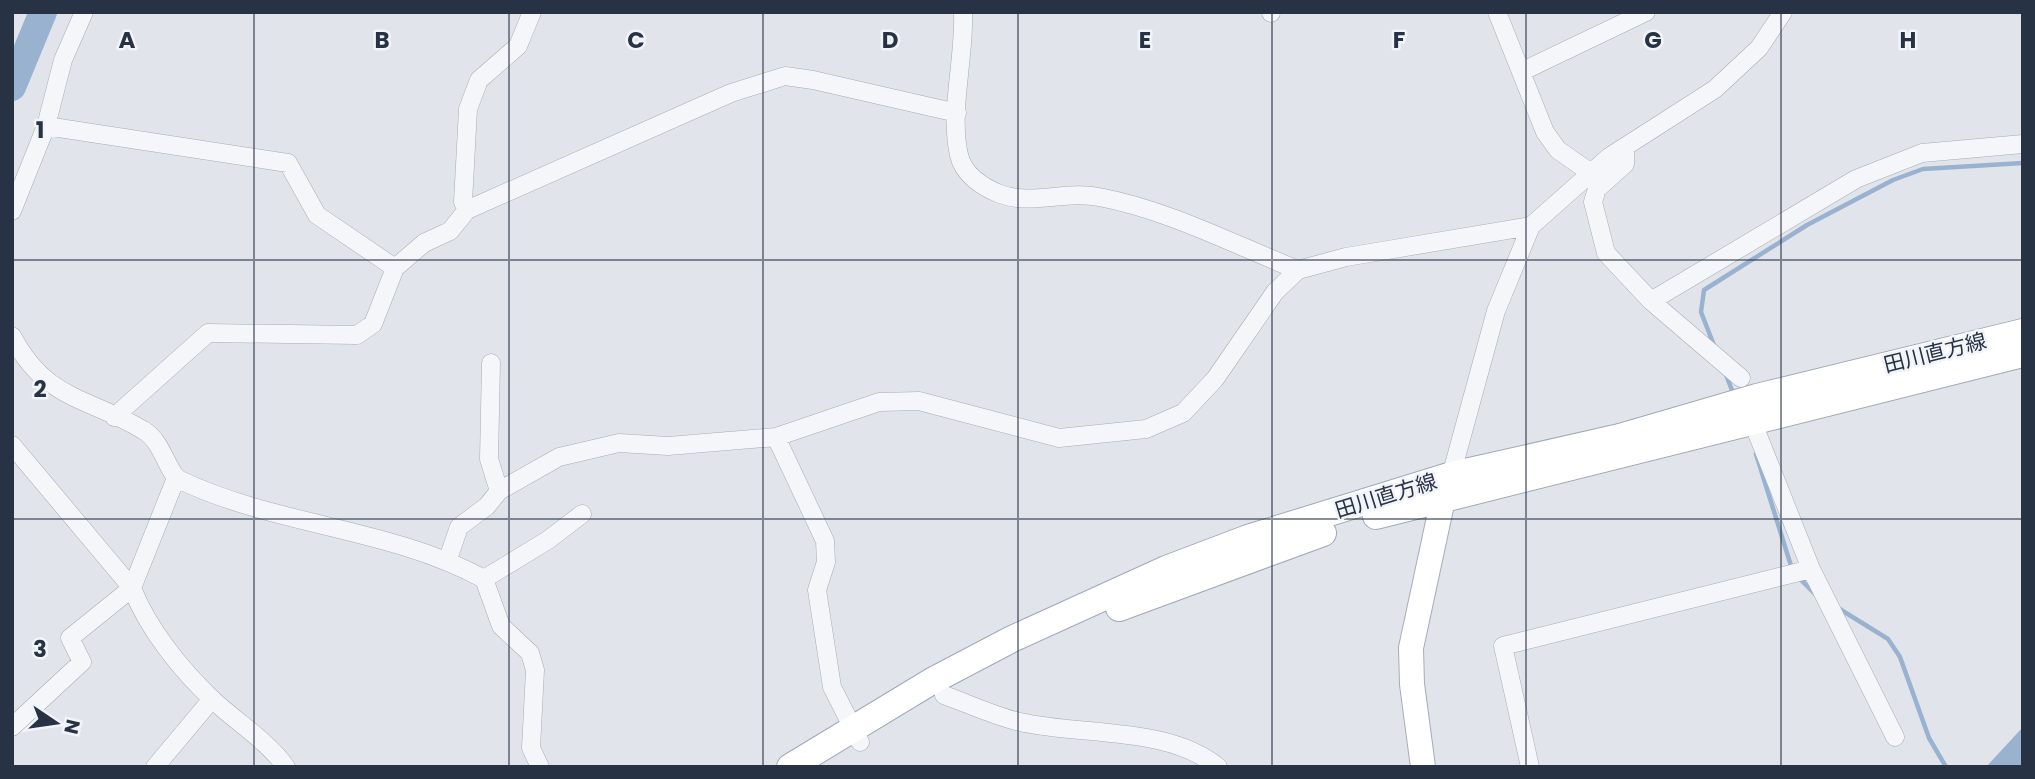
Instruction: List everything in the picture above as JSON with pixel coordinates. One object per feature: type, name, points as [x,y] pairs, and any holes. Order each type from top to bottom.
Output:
[{"type":"main road","name":"田川直方線","points":[[820,767],[855,735],[1012,639],[1166,569],[1248,538],[1447,487],[1746,400],[2023,332]]},
{"type":"main road","name":"田川直方線","points":[[1746,400],[2023,354]]},
{"type":"main road","name":"田川直方線","points":[[790,767],[944,695],[1101,615],[1447,487]]},
{"type":"street","points":[[12,211],[46,126],[63,60],[84,12]]},
{"type":"street","points":[[467,211],[463,202],[468,109],[472,95],[479,80],[491,67],[518,46],[532,12]]},
{"type":"street","points":[[963,12],[957,113],[959,157],[972,179],[999,193],[1019,199],[1095,196],[1138,205],[1298,270]]},
{"type":"street","points":[[1497,12],[1545,132],[1558,150],[1591,173]]},
{"type":"street","points":[[1521,72],[1646,12]]},
{"type":"street","points":[[1423,767],[1412,684],[1411,648],[1447,487],[1496,311],[1531,226],[1591,173],[1715,89],[1759,48],[1783,12]]},
{"type":"street","points":[[114,417],[208,333],[357,335],[373,324],[396,268],[424,243],[450,231],[467,211],[731,93],[785,76],[957,113]]},
{"type":"street","points":[[46,126],[288,163],[317,215],[396,268]]},
{"type":"street","points":[[1651,302],[1856,178],[1922,153],[2023,144]]},
{"type":"street","points":[[1625,148],[1625,164],[1597,189],[1593,202],[1606,253],[1746,400],[1811,569],[1895,737]]},
{"type":"street","points":[[448,559],[459,527],[487,506],[499,491],[559,457],[619,443],[668,446],[776,437],[879,402],[919,401],[1059,438],[1146,429],[1183,413],[1215,379],[1275,292],[1298,270],[1346,257],[1531,226]]},
{"type":"street","points":[[12,337],[24,359],[38,374],[66,395],[155,439],[176,478],[233,502],[448,559],[484,579],[500,626],[530,653],[536,670],[531,748],[540,767]]},
{"type":"street","points":[[491,362],[489,459],[499,491]]},
{"type":"street","points":[[776,437],[825,541],[826,562],[817,590],[832,687],[855,735]]},
{"type":"street","points":[[12,445],[132,588],[150,625],[212,699],[278,755],[286,767]]},
{"type":"street","points":[[12,727],[82,662],[70,638],[132,588],[176,478]]},
{"type":"street","points":[[484,579],[548,540],[582,514]]},
{"type":"street","points":[[1530,767],[1503,646],[1811,569]]},
{"type":"street","points":[[944,695],[1020,722],[1138,737],[1186,749],[1218,767]]},
{"type":"street","points":[[155,767],[212,699]]},
{"type":"water","points":[[2023,727],[2023,767],[1986,767]]},
{"type":"waterway","points":[[12,87],[43,12]]},
{"type":"waterway","points":[[1715,348],[1701,312],[1704,290],[1807,225],[1893,180],[1923,169],[2023,163]]},
{"type":"waterway","points":[[1725,372],[1733,393]]},
{"type":"waterway","points":[[1756,454],[1792,569]]},
{"type":"waterway","points":[[1797,576],[1818,597]]},
{"type":"waterway","points":[[1838,608],[1888,639],[1900,657],[1929,738],[1946,767]]}]
